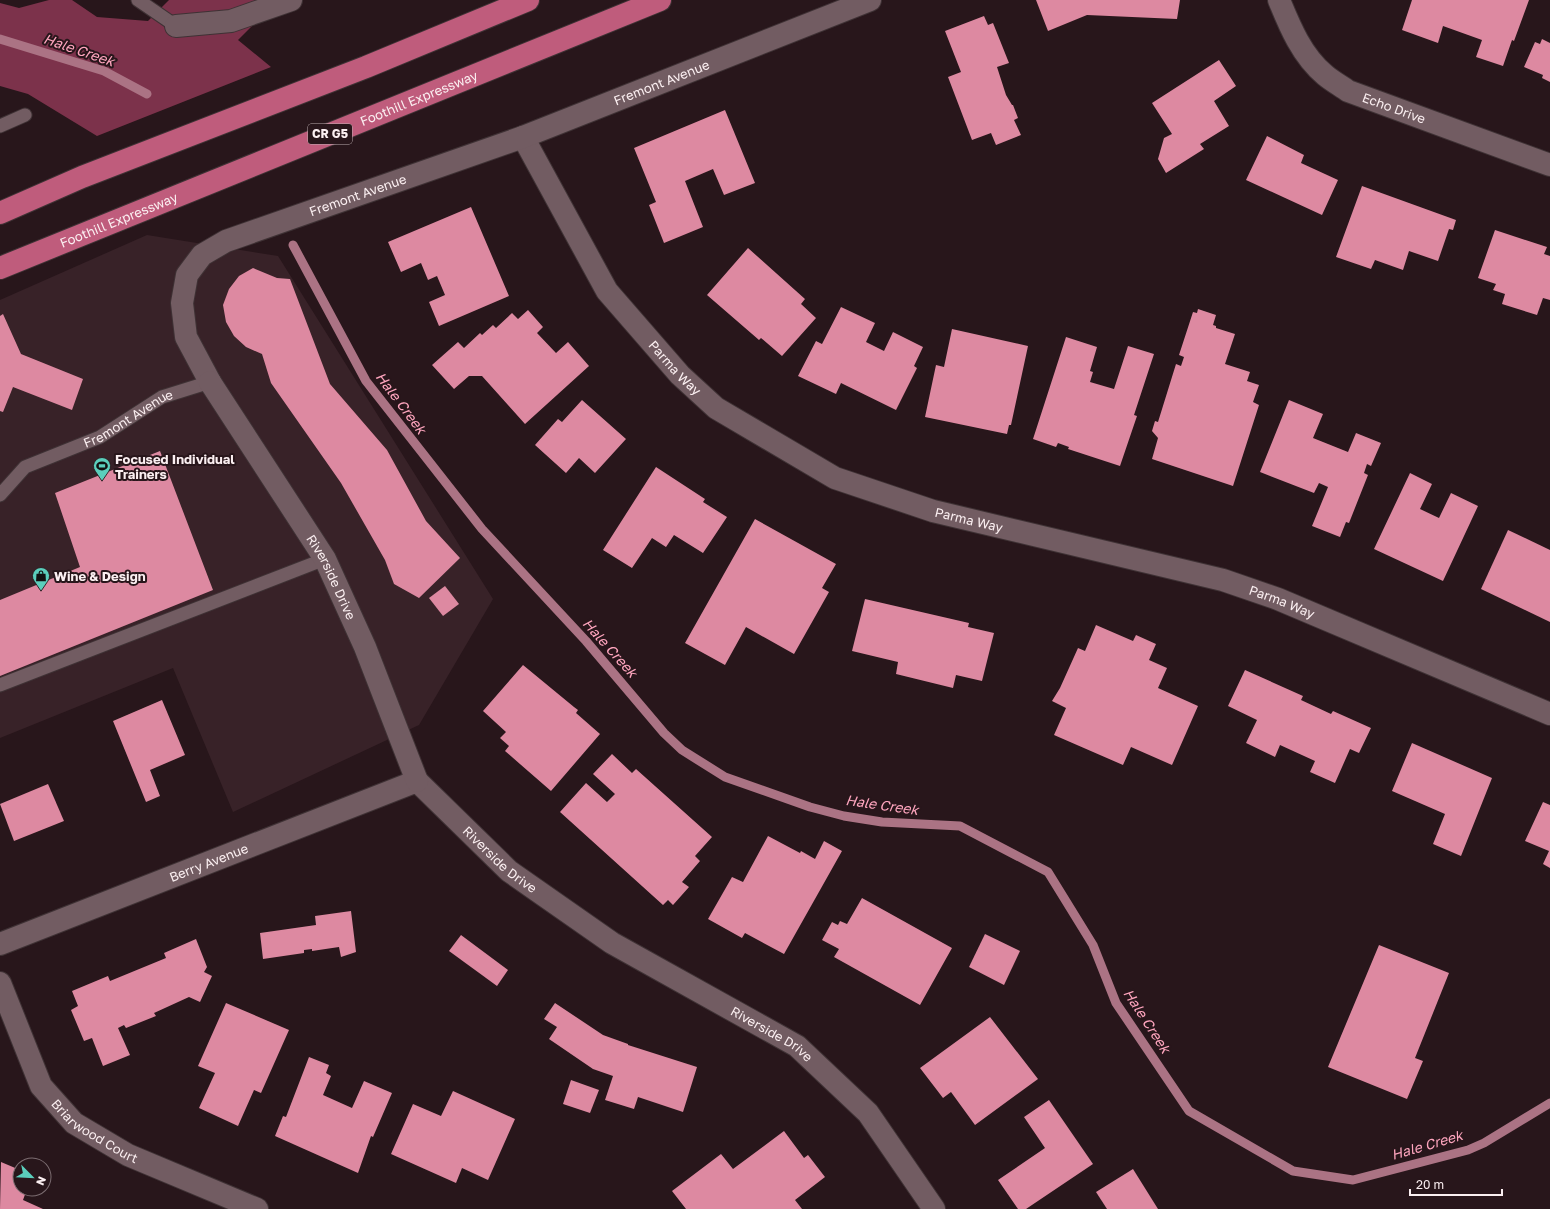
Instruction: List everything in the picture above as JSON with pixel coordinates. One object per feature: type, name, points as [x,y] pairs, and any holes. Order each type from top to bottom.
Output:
[{"type":"highway","points":[[0,213],[82,177],[366,67],[528,0]]},
{"type":"highway","name":"Foothill Expressway","points":[[0,268],[660,0]]},
{"type":"street","points":[[176,26],[231,22],[291,0]]},
{"type":"street","name":"Fremont Avenue","points":[[210,382],[186,337],[182,304],[187,275],[202,255],[226,241],[523,137],[870,0]]},
{"type":"street","name":"Echo Drive","points":[[1279,0],[1289,24],[1307,57],[1325,75],[1348,91],[1550,165]]},
{"type":"street","name":"Parma Way","points":[[523,137],[607,291],[680,375],[716,408],[835,478],[933,511],[1224,580],[1278,599],[1550,714]]},
{"type":"street","name":"Riverside Drive","points":[[210,382],[325,559],[365,647],[417,781],[509,871],[593,930],[612,943],[706,997],[797,1046],[868,1113],[932,1208]]},
{"type":"street","name":"Berry Avenue","points":[[0,944],[417,781]]},
{"type":"street","name":"Briarwood Court","points":[[0,983],[41,1086],[74,1123],[128,1155],[257,1209]]},
{"type":"lane","points":[[138,0],[176,26]]},
{"type":"lane","points":[[0,126],[26,115]]},
{"type":"lane","name":"Fremont Avenue","points":[[0,495],[25,466],[100,437],[162,397],[210,382]]},
{"type":"lane","points":[[0,685],[325,559]]},
{"type":"shaded area","points":[[49,0],[72,0],[97,17],[148,21],[169,0],[272,0],[273,5],[238,40],[271,67],[97,136],[28,94],[0,86],[0,3],[19,8]]},
{"type":"shaded area","points":[[147,235],[278,256],[493,599],[419,725],[233,812],[173,668],[0,738],[0,300]]},
{"type":"building","points":[[1036,0],[1180,0],[1177,19],[1087,15],[1048,31]]},
{"type":"building","points":[[1412,0],[1529,0],[1503,66],[1476,57],[1482,40],[1443,26],[1438,43],[1402,30]]},
{"type":"building","points":[[984,16],[988,25],[993,23],[1009,63],[997,67],[1006,95],[1013,105],[1018,118],[1014,120],[1021,135],[996,145],[991,133],[972,140],[948,77],[961,72],[945,31]]},
{"type":"building","points":[[1542,39],[1550,43],[1550,82],[1542,78],[1543,75],[1524,67],[1535,42],[1540,44]]},
{"type":"building","points":[[1219,60],[1236,86],[1214,101],[1229,126],[1200,144],[1204,149],[1166,173],[1158,159],[1164,138],[1172,134],[1152,103]]},
{"type":"building","points":[[725,110],[755,183],[724,195],[713,169],[685,181],[703,227],[664,243],[649,205],[656,202],[634,148]]},
{"type":"building","points":[[1267,136],[1304,155],[1301,163],[1338,180],[1322,215],[1246,180]]},
{"type":"building","points":[[1362,186],[1456,220],[1453,230],[1449,229],[1438,261],[1409,251],[1403,270],[1375,260],[1371,269],[1336,257]]},
{"type":"building","points":[[471,207],[509,296],[439,326],[429,302],[445,295],[437,276],[428,280],[421,263],[401,272],[388,242]]},
{"type":"building","points":[[1495,230],[1547,247],[1544,254],[1550,256],[1550,300],[1543,298],[1537,315],[1502,304],[1505,294],[1493,290],[1496,284],[1478,278]]},
{"type":"building","points":[[748,248],[805,299],[801,304],[816,318],[782,356],[761,338],[759,340],[707,295]]},
{"type":"building","points":[[253,268],[277,278],[290,279],[330,384],[387,450],[426,521],[460,558],[419,598],[394,584],[385,560],[341,483],[271,383],[262,354],[246,347],[234,336],[226,322],[223,305],[229,289],[239,276]]},
{"type":"building","points":[[841,307],[875,323],[866,342],[884,351],[893,332],[923,347],[914,366],[917,368],[896,410],[841,383],[836,394],[798,376],[816,341],[822,344]]},
{"type":"building","points":[[1198,309],[1216,315],[1213,325],[1216,326],[1216,328],[1235,334],[1225,364],[1250,372],[1247,381],[1259,385],[1253,402],[1259,405],[1233,486],[1152,459],[1158,438],[1152,431],[1155,421],[1158,422],[1176,364],[1181,366],[1184,357],[1179,355],[1193,312],[1197,313]]},
{"type":"building","points":[[528,310],[543,327],[537,333],[556,353],[568,342],[589,366],[525,424],[482,376],[469,376],[454,389],[432,365],[458,342],[464,348],[480,333],[482,335],[493,325],[496,328],[512,313],[518,319]]},
{"type":"building","points":[[3,314],[21,354],[83,379],[72,410],[13,387],[3,412],[0,411],[0,316]]},
{"type":"building","points":[[952,329],[1028,346],[1011,425],[1009,425],[1007,434],[925,417],[936,365],[944,367]]},
{"type":"building","points":[[1066,337],[1097,347],[1090,371],[1093,372],[1090,382],[1114,389],[1128,346],[1154,354],[1134,415],[1137,416],[1120,466],[1068,449],[1069,447],[1058,443],[1056,447],[1033,439]]},
{"type":"building","points":[[582,400],[626,439],[595,473],[579,458],[566,473],[535,445],[558,419],[562,422]]},
{"type":"building","points":[[1289,400],[1323,414],[1313,438],[1348,452],[1356,433],[1381,443],[1371,466],[1367,464],[1364,473],[1368,475],[1349,523],[1346,522],[1340,537],[1312,526],[1328,487],[1319,483],[1314,493],[1260,472]]},
{"type":"building","points":[[160,451],[213,590],[0,676],[0,600],[80,567],[55,493]]},
{"type":"building","points":[[656,467],[705,499],[703,502],[727,517],[703,553],[674,535],[666,547],[652,538],[632,568],[603,550]]},
{"type":"building","points":[[1410,473],[1432,484],[1420,509],[1439,518],[1451,493],[1478,506],[1443,581],[1374,549]]},
{"type":"building","points":[[755,519],[836,564],[822,588],[829,592],[794,654],[746,627],[725,665],[685,643]]},
{"type":"building","points":[[1508,530],[1550,550],[1550,622],[1481,589]]},
{"type":"building","points":[[445,586],[459,604],[443,616],[429,598]]},
{"type":"building","points":[[865,599],[969,623],[968,627],[994,633],[982,681],[956,675],[953,688],[896,674],[898,662],[852,651]]},
{"type":"building","points":[[1096,625],[1133,641],[1136,635],[1156,644],[1149,660],[1167,668],[1158,688],[1198,706],[1172,765],[1131,747],[1123,765],[1054,735],[1066,708],[1052,701],[1060,688],[1078,648],[1085,651]]},
{"type":"building","points":[[523,665],[578,710],[576,713],[600,734],[551,791],[505,751],[509,746],[500,738],[506,732],[483,711]]},
{"type":"building","points":[[1245,670],[1303,696],[1301,700],[1331,714],[1333,711],[1371,728],[1359,753],[1350,749],[1335,783],[1310,772],[1315,761],[1280,745],[1275,757],[1246,743],[1257,720],[1228,706]]},
{"type":"building","points":[[162,700],[185,755],[150,770],[160,796],[146,802],[113,721]]},
{"type":"building","points":[[1412,743],[1492,778],[1461,856],[1433,844],[1445,814],[1392,791]]},
{"type":"building","points":[[612,754],[632,773],[636,769],[712,837],[695,856],[700,861],[682,882],[689,887],[673,905],[668,900],[663,905],[560,812],[586,783],[607,802],[615,794],[593,774]]},
{"type":"building","points":[[48,784],[64,821],[14,841],[0,804]]},
{"type":"building","points":[[1543,802],[1550,805],[1550,868],[1543,864],[1549,851],[1525,841]]},
{"type":"building","points":[[768,836],[800,853],[801,851],[815,859],[824,841],[842,851],[784,954],[745,933],[742,938],[708,919],[732,877],[743,882]]},
{"type":"building","points":[[862,898],[952,948],[920,1005],[834,957],[839,949],[822,940],[832,922],[838,925],[840,921],[847,924]]},
{"type":"building","points":[[351,911],[356,952],[341,957],[339,947],[312,951],[312,949],[304,950],[304,953],[263,959],[260,933],[316,925],[315,916]]},
{"type":"building","points":[[985,934],[1020,951],[1004,985],[969,967]]},
{"type":"building","points":[[461,935],[508,970],[497,986],[449,951]]},
{"type":"building","points":[[196,939],[207,967],[204,972],[212,976],[200,1002],[189,997],[154,1013],[156,1016],[126,1028],[124,1025],[118,1028],[130,1055],[103,1066],[92,1038],[84,1041],[71,1010],[78,1006],[72,991],[108,976],[110,981],[166,958],[164,953]]},
{"type":"building","points":[[1379,945],[1449,973],[1415,1058],[1423,1061],[1407,1099],[1328,1067]]},
{"type":"building","points":[[226,1003],[289,1030],[261,1093],[254,1090],[238,1126],[199,1108],[215,1073],[198,1066]]},
{"type":"building","points":[[555,1003],[603,1035],[628,1045],[697,1067],[683,1112],[638,1097],[634,1109],[605,1100],[613,1076],[593,1069],[549,1039],[557,1027],[544,1019]]},
{"type":"building","points":[[990,1017],[1038,1079],[975,1125],[951,1092],[943,1098],[920,1068]]},
{"type":"building","points":[[309,1057],[329,1065],[326,1073],[331,1076],[323,1095],[352,1108],[364,1081],[392,1093],[373,1137],[371,1136],[358,1173],[275,1136],[283,1116],[286,1117]]},
{"type":"building","points":[[571,1080],[599,1090],[590,1113],[563,1104]]},
{"type":"building","points":[[453,1091],[515,1119],[488,1180],[462,1168],[456,1183],[391,1154],[413,1104],[441,1116]]},
{"type":"building","points":[[1049,1100],[1093,1164],[1026,1209],[1018,1209],[998,1180],[1045,1148],[1024,1117]]},
{"type":"building","points":[[784,1131],[804,1158],[808,1155],[825,1177],[795,1200],[802,1209],[686,1209],[672,1191],[721,1154],[733,1169]]},
{"type":"building","points":[[1,1162],[12,1167],[12,1197],[24,1197],[23,1200],[43,1209],[0,1209]]},
{"type":"building","points":[[1133,1169],[1158,1209],[1107,1209],[1096,1192]]},
{"type":"waterway","name":"Hale Creek","points":[[0,39],[104,71],[147,94]]},
{"type":"waterway","name":"Hale Creek","points":[[293,245],[366,381],[482,529],[586,641],[664,733],[682,750],[725,777],[810,807],[844,816],[882,822],[960,826],[1048,872],[1093,945],[1116,1003],[1189,1111],[1293,1171],[1353,1180],[1468,1150],[1484,1143],[1550,1103]]},
{"type":"place","name":"Focused Individual Trainers","points":[[102,481]]},
{"type":"place","name":"Wine & Design","points":[[41,591]]}]
